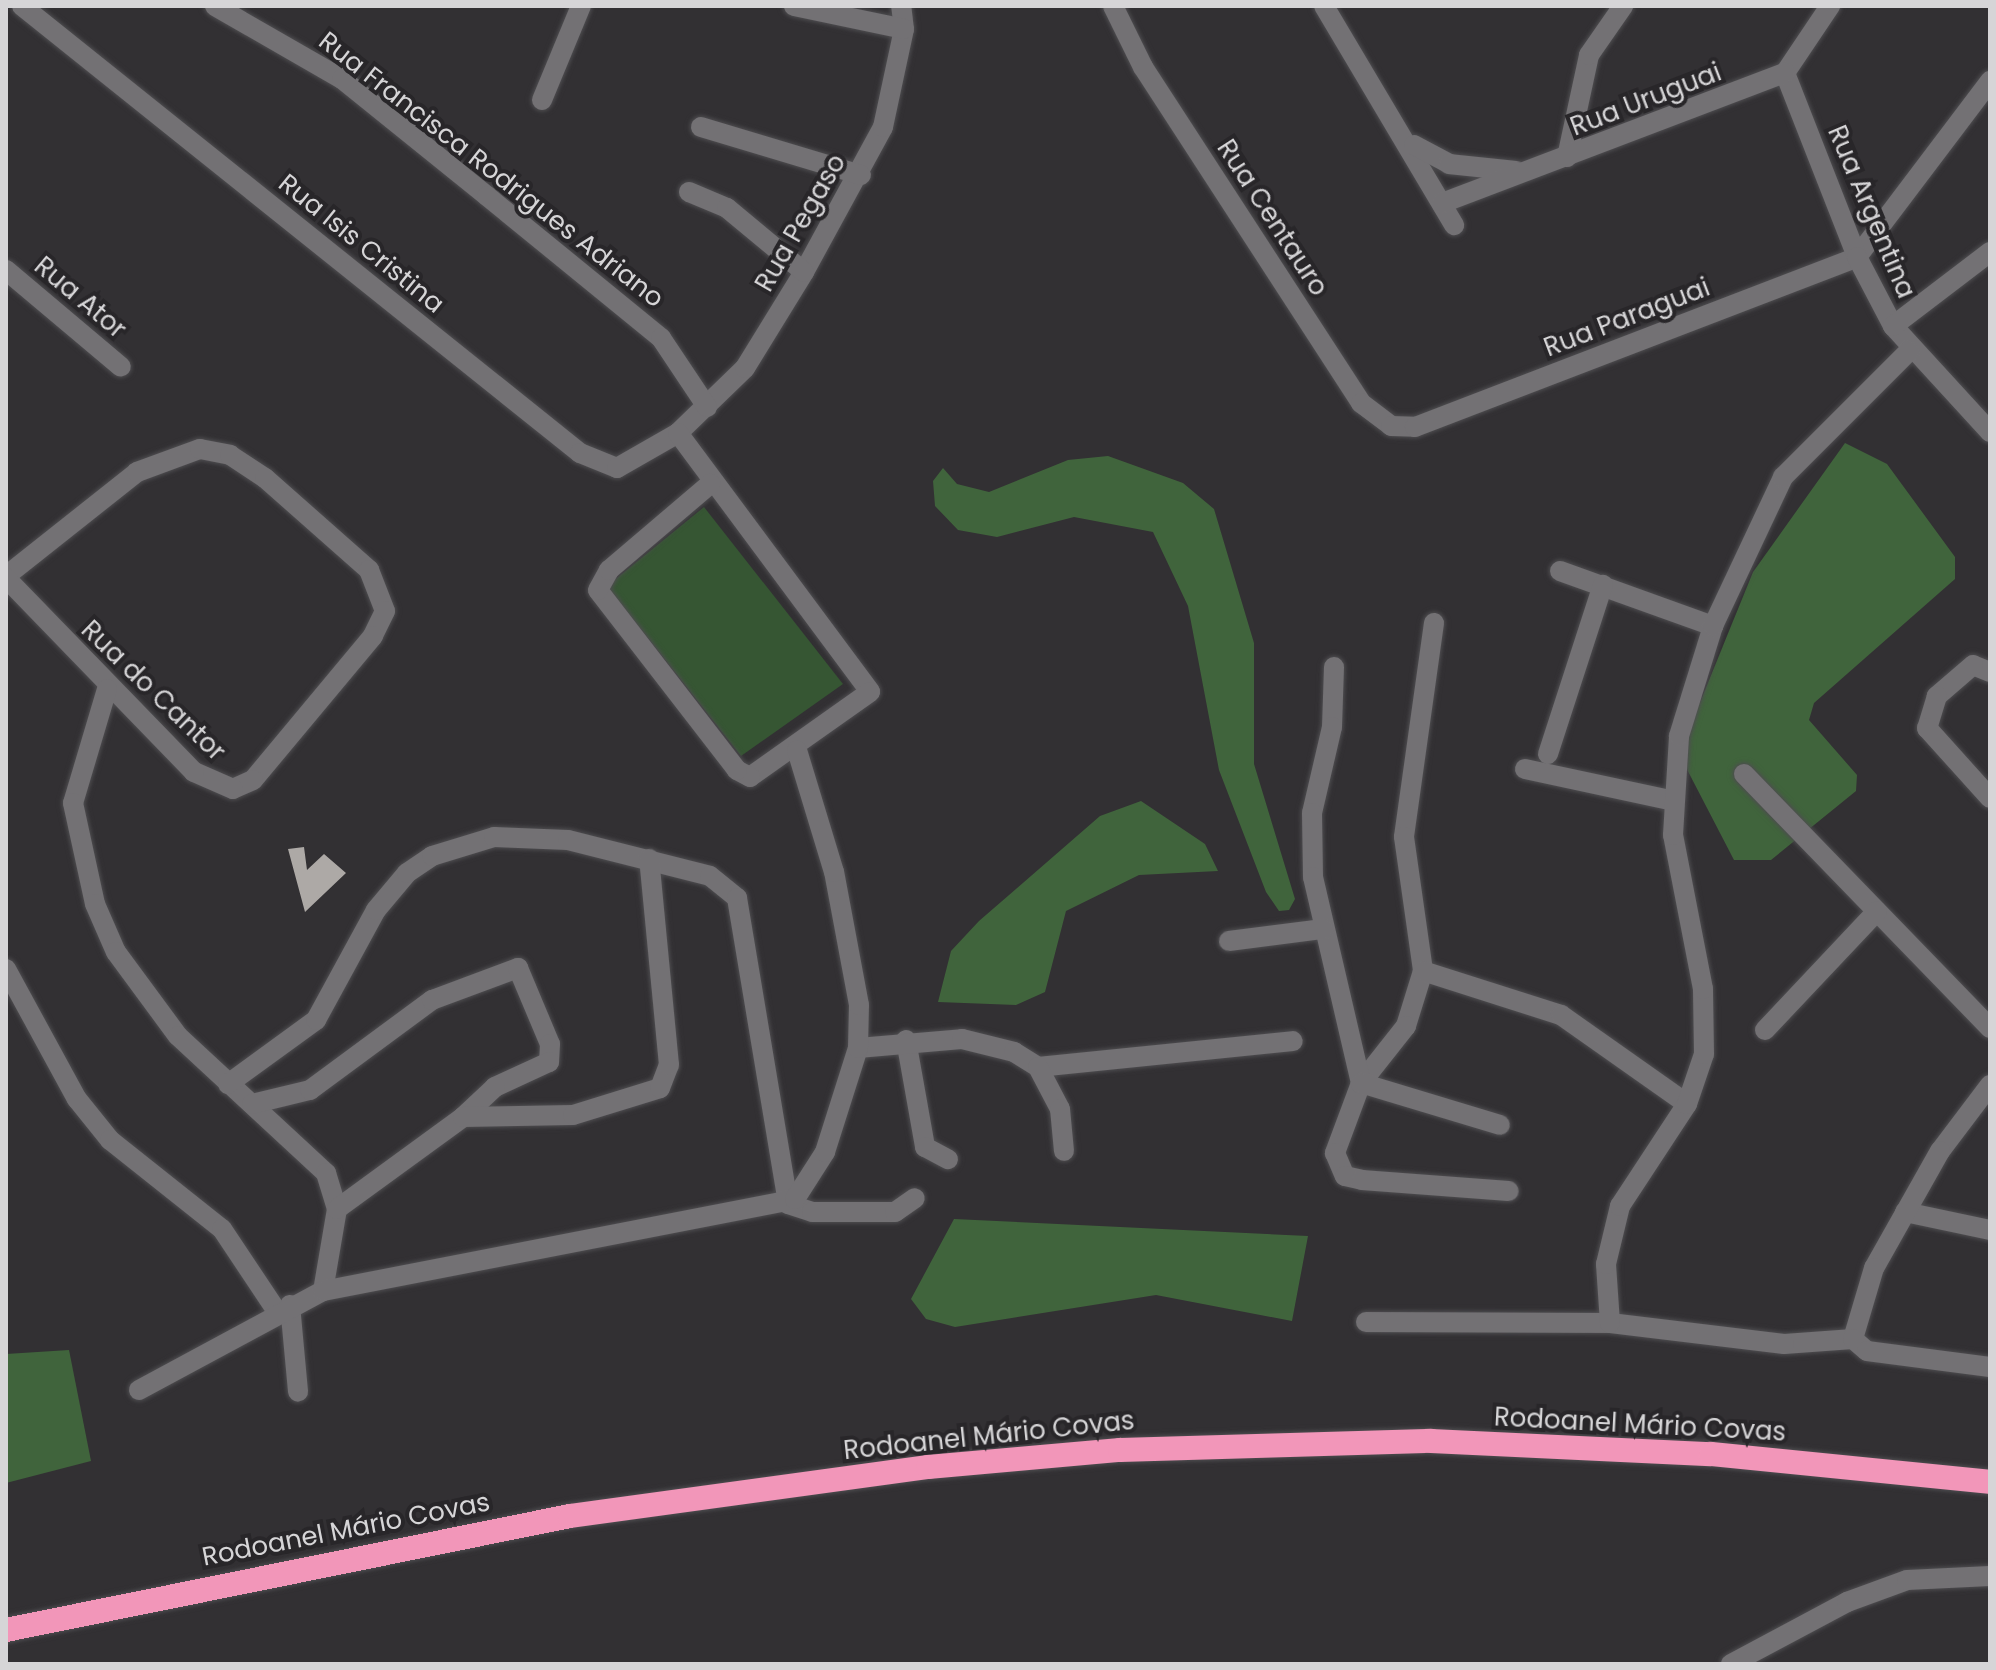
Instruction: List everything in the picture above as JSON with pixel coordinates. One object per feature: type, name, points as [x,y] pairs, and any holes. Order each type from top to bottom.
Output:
[{"type":"highway","name":"Rodoanel Mário Covas","points":[[6,1630],[570,1516],[928,1467],[1120,1450],[1431,1441],[1711,1454],[1990,1482]]},
{"type":"street","name":"Rua Isis Cristina","points":[[22,6],[580,453],[617,468],[678,433]]},
{"type":"street","name":"Rua Francisca Rodrigues Adriano","points":[[215,6],[342,79],[487,196],[661,338],[707,407]]},
{"type":"street","points":[[542,100],[581,6]]},
{"type":"street","points":[[794,6],[904,29]]},
{"type":"street","name":"Rua Pegaso","points":[[678,433],[745,368],[861,175],[883,127],[904,29],[901,6]]},
{"type":"street","name":"Rua Centauro","points":[[1113,6],[1143,67],[1361,403],[1391,426],[1415,427]]},
{"type":"street","points":[[1324,6],[1409,142],[1454,225]]},
{"type":"street","points":[[1567,157],[1589,55],[1604,6]]},
{"type":"street","points":[[1589,55],[1623,6]]},
{"type":"street","points":[[1785,73],[1830,6]]},
{"type":"street","name":"Rua Uruguai","points":[[1442,203],[1785,73]]},
{"type":"street","name":"Rua Argentina","points":[[1785,73],[1857,257],[1893,326],[1909,351],[1990,432]]},
{"type":"street","points":[[1857,257],[1990,81]]},
{"type":"street","points":[[701,127],[861,175]]},
{"type":"street","name":"Rua Uruguai","points":[[1409,142],[1449,164],[1524,172]]},
{"type":"street","points":[[689,192],[727,208],[804,272]]},
{"type":"street","points":[[1893,326],[1990,252]]},
{"type":"street","name":"Rua Paraguai","points":[[1415,427],[1857,257]]},
{"type":"street","name":"Rua Ator","points":[[6,270],[121,367]]},
{"type":"street","points":[[1610,1323],[1606,1264],[1620,1206],[1687,1104],[1708,1027],[1681,887],[1674,801],[1679,736],[1713,626],[1783,477],[1909,351]]},
{"type":"street","points":[[678,433],[710,484],[870,692],[797,750],[750,777],[737,770],[598,590],[609,570],[710,484]]},
{"type":"street","name":"Rua do Cantor","points":[[200,449],[230,455],[265,478],[369,570],[383,593],[385,611],[373,636],[253,780],[233,789],[194,772],[107,689],[6,577],[137,472],[200,449]]},
{"type":"street","points":[[1560,571],[1713,626]]},
{"type":"street","points":[[1548,754],[1603,585]]},
{"type":"street","points":[[1434,623],[1404,837],[1423,971],[1406,1026],[1361,1083],[1335,1153],[1345,1176],[1509,1191]]},
{"type":"street","points":[[1990,672],[1973,665],[1937,696],[1927,728],[1990,798]]},
{"type":"street","points":[[1334,667],[1332,727],[1312,813],[1323,929],[1361,1083]]},
{"type":"street","points":[[107,689],[73,803],[95,904],[143,994],[228,1084],[316,1160],[337,1209],[323,1291]]},
{"type":"street","points":[[788,1204],[816,1172],[858,1048],[853,962],[797,750]]},
{"type":"street","points":[[1525,769],[1674,801]]},
{"type":"street","points":[[1744,774],[1990,1028]]},
{"type":"street","points":[[228,1084],[316,1020],[387,892],[432,856],[494,837],[528,835],[649,859],[710,876],[737,898],[788,1204]]},
{"type":"street","points":[[463,1117],[573,1115],[660,1088],[669,1065],[649,859]]},
{"type":"street","points":[[1765,1030],[1877,911]]},
{"type":"street","points":[[1229,941],[1323,929]]},
{"type":"street","points":[[252,1104],[310,1090],[432,1000],[518,968],[550,1044],[549,1062],[495,1087],[463,1117],[337,1209]]},
{"type":"street","points":[[6,969],[77,1099],[110,1140],[222,1229],[283,1308],[298,1392]]},
{"type":"street","points":[[1423,971],[1561,1015],[1687,1104]]},
{"type":"street","points":[[858,1048],[906,1040],[962,1039],[1038,1067],[1293,1041]]},
{"type":"street","points":[[906,1040],[925,1147],[948,1159]]},
{"type":"street","points":[[1038,1067],[1060,1109],[1064,1151]]},
{"type":"street","points":[[1361,1083],[1500,1125]]},
{"type":"street","points":[[1853,1339],[1864,1294],[1905,1212],[1990,1085]]},
{"type":"street","points":[[139,1390],[283,1308],[323,1291],[788,1204],[812,1212],[895,1212],[915,1198]]},
{"type":"street","points":[[1905,1212],[1990,1230]]},
{"type":"street","points":[[1366,1322],[1610,1323],[1784,1344],[1853,1339],[1867,1351],[1990,1367]]},
{"type":"street","points":[[1731,1664],[1895,1584],[1990,1576]]},
{"type":"green space","points":[[1845,443],[1887,464],[1955,557],[1955,579],[1814,703],[1809,720],[1857,775],[1856,791],[1771,860],[1734,860],[1679,754],[1753,572]]},
{"type":"green space","points":[[1108,456],[1183,483],[1214,509],[1254,643],[1254,764],[1295,899],[1289,910],[1279,911],[1266,892],[1219,770],[1188,606],[1153,532],[1074,517],[997,537],[958,530],[935,506],[933,481],[943,468],[957,484],[989,492],[1068,460]]},
{"type":"green space","points":[[704,507],[843,684],[741,756],[607,586]]},
{"type":"green space","points":[[1141,801],[1205,844],[1218,871],[1139,875],[1066,911],[1045,992],[1016,1005],[938,1002],[951,951],[979,921],[1100,816]]},
{"type":"green space","points":[[954,1219],[1308,1236],[1292,1321],[1156,1295],[955,1327],[926,1319],[911,1299]]},
{"type":"green space","points":[[69,1350],[91,1461],[6,1483],[6,1354]]},
{"type":"building","points":[[304,847],[307,870],[324,854],[346,873],[305,912],[288,849]]}]
